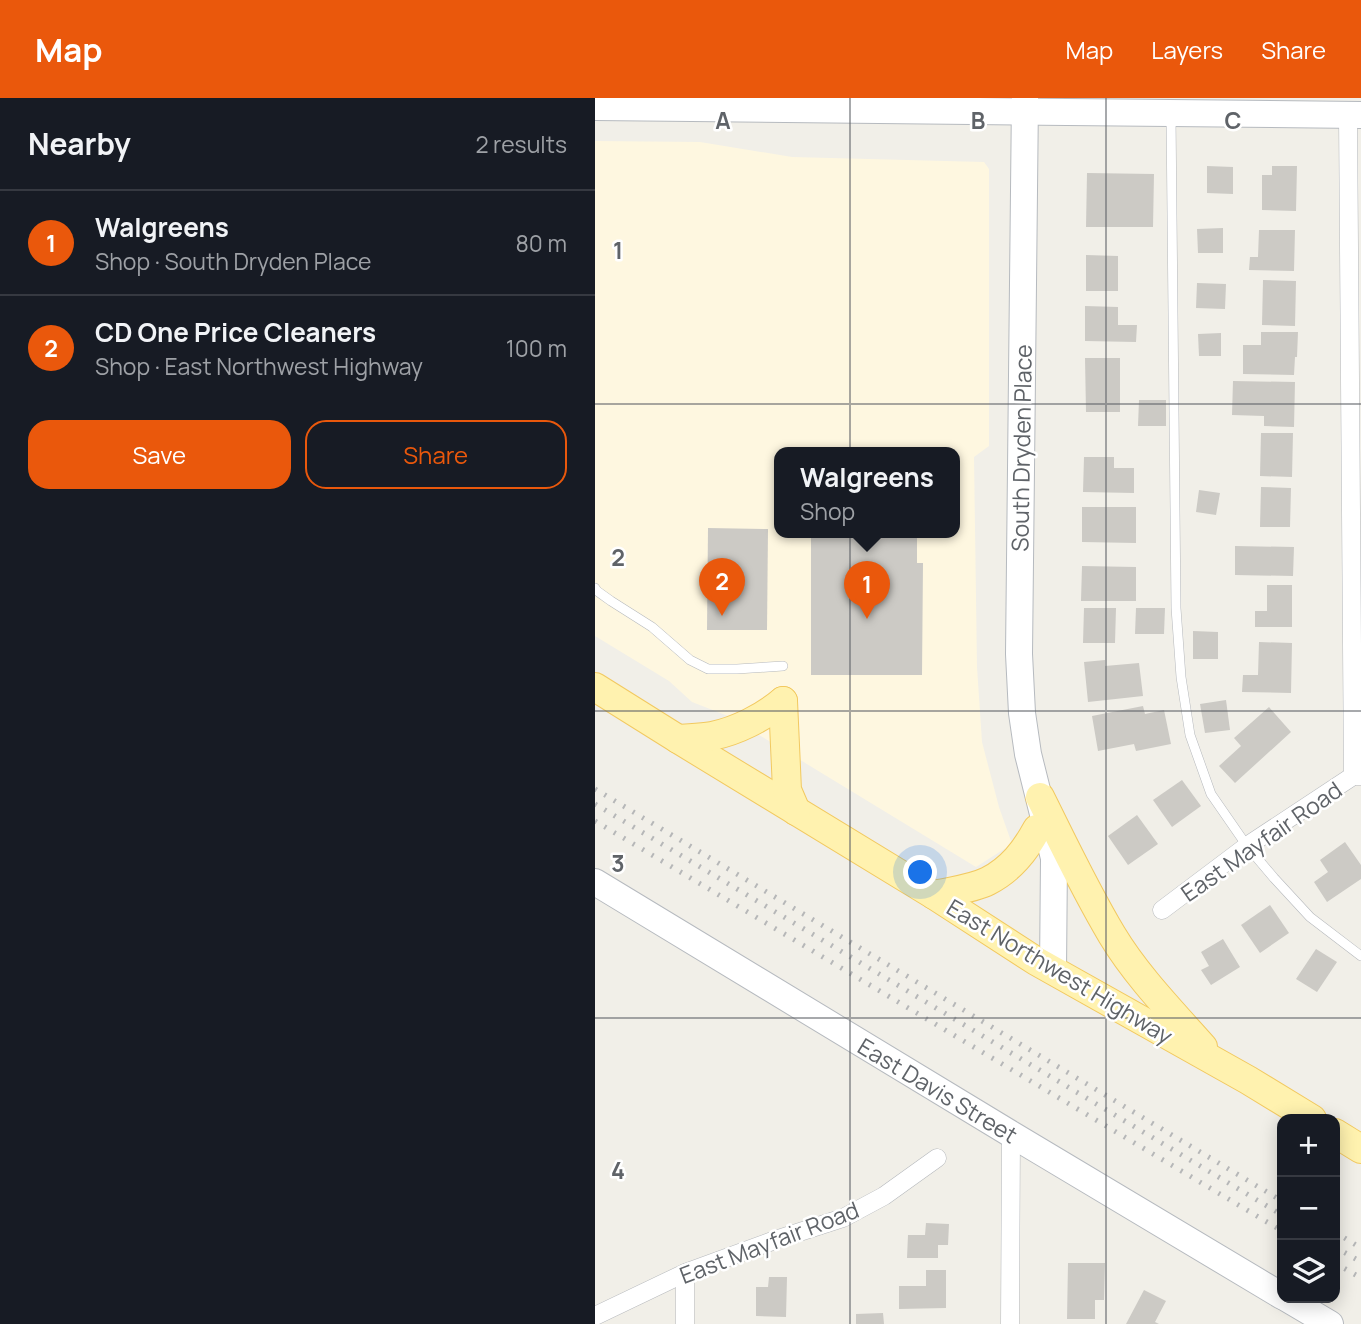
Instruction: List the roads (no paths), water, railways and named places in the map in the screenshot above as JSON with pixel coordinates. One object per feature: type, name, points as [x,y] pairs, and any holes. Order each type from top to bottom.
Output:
[{"type":"main road","name":"East Northwest Highway","points":[[595,687],[934,895],[1044,966],[1304,1114]]},
{"type":"main road","points":[[678,739],[713,736],[735,729],[769,713],[783,701],[787,790],[796,811]]},
{"type":"main road","points":[[1040,797],[1112,936],[1138,972],[1219,1064]]},
{"type":"main road","points":[[934,895],[987,881],[1007,868],[1024,852],[1037,829]]},
{"type":"main road","points":[[1340,1136],[1361,1149]]},
{"type":"street","points":[[595,107],[656,103],[1025,105],[1171,113],[1354,115],[1357,776]]},
{"type":"street","name":"South Dryden Place","points":[[1025,105],[1019,654],[1022,713],[1027,745],[1054,858],[1044,966]]},
{"type":"street","name":"East Mayfair Road","points":[[1162,910],[1247,846],[1357,776]]},
{"type":"street","name":"South Dryden Place","points":[[1040,797],[1037,829],[1044,966]]},
{"type":"street","name":"East Davis Street","points":[[595,882],[1277,1293]]},
{"type":"street","points":[[1010,1324],[1011,1134]]},
{"type":"street","name":"East Mayfair Road","points":[[595,1316],[685,1273],[843,1218],[884,1196],[937,1157]]},
{"type":"street","points":[[685,1273],[685,1324]]},
{"type":"street","name":"East Davis Street","points":[[1294,1303],[1330,1324]]},
{"type":"lane","points":[[1171,113],[1176,608],[1181,677],[1190,735],[1211,794],[1247,846],[1310,917],[1361,957]]},
{"type":"lane","points":[[595,587],[611,601],[653,627],[689,660],[708,669],[783,666]]},
{"type":"railway","points":[[595,789],[1277,1198]]},
{"type":"railway","points":[[595,804],[1277,1212]]},
{"type":"railway","points":[[595,821],[1277,1228]]},
{"type":"railway","points":[[1340,1235],[1361,1248]]},
{"type":"railway","points":[[1340,1250],[1361,1262]]},
{"type":"railway","points":[[1340,1266],[1361,1278]]},
{"type":"place","name":"CD One Price Cleaners","points":[[722,616]]},
{"type":"place","name":"Walgreens","points":[[867,619]]}]
